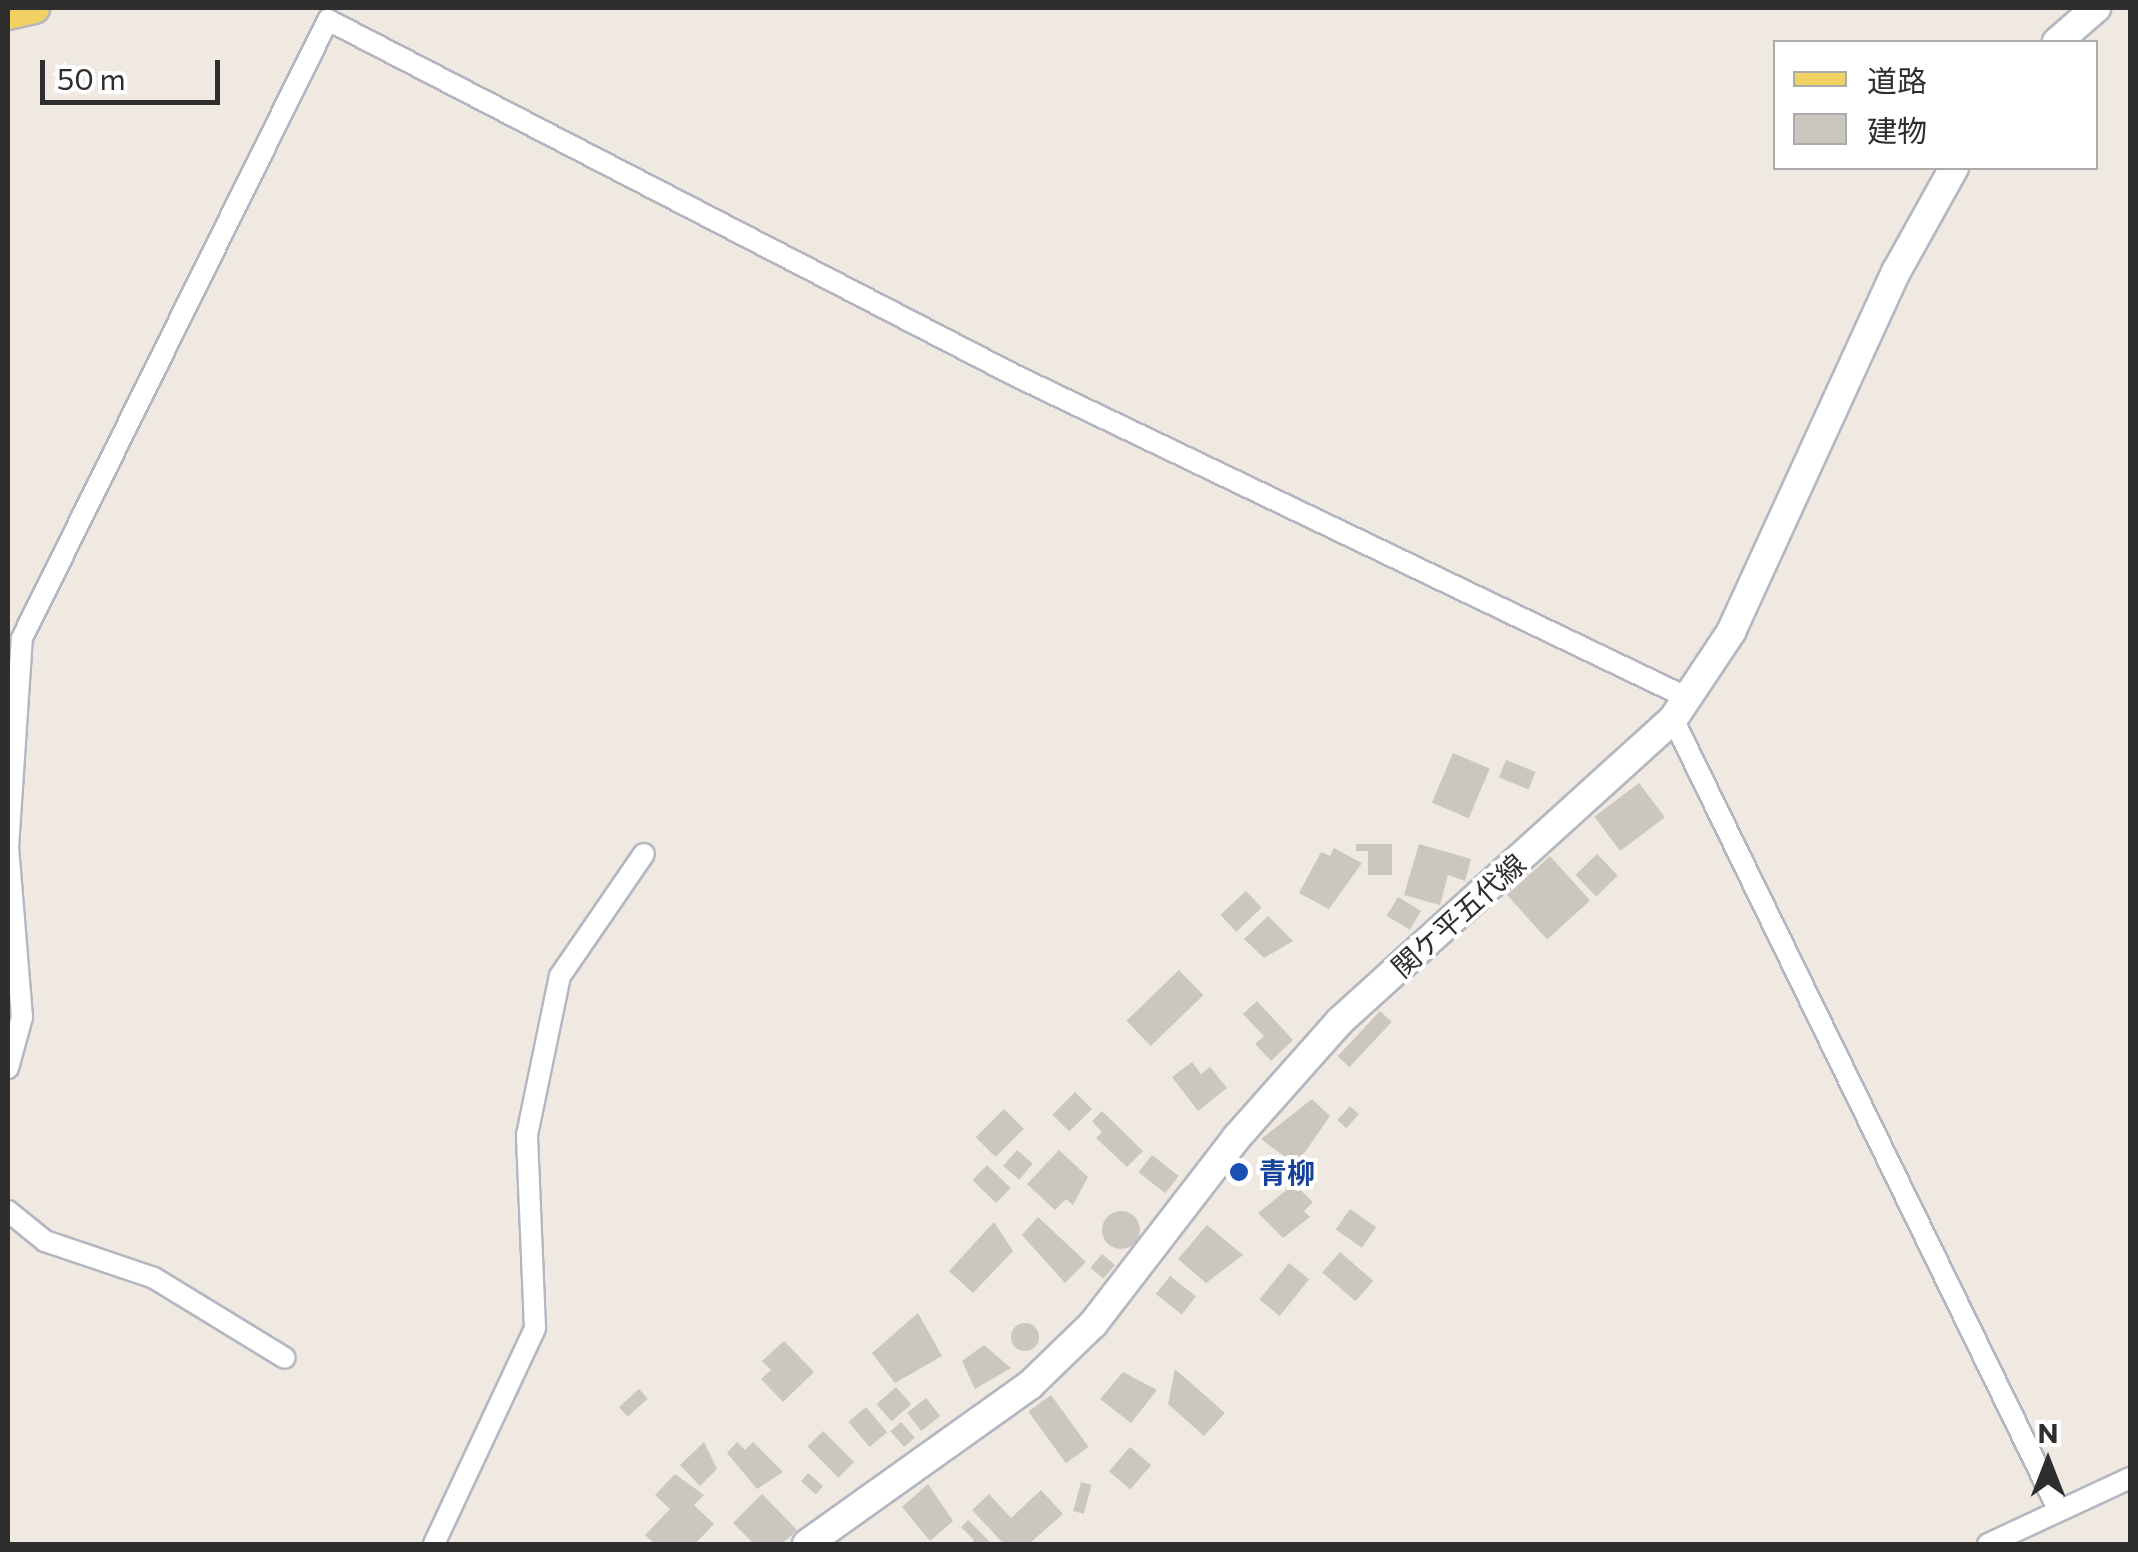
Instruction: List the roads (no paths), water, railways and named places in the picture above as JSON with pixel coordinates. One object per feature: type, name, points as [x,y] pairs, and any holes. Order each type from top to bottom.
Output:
[{"type":"main road","points":[[8,14],[34,8]]},
{"type":"main road","points":[[2059,40],[2096,8]]},
{"type":"main road","name":"関ケ平五代線","points":[[807,1544],[1030,1384],[1094,1324],[1237,1136],[1340,1021],[1682,709],[1731,632],[1896,272],[1953,170]]},
{"type":"street","points":[[8,1068],[22,1016],[8,847],[22,638],[328,20],[1012,374],[1682,709],[2059,1511]]},
{"type":"street","points":[[434,1544],[535,1328],[527,1134],[560,976],[644,854]]},
{"type":"street","points":[[8,1211],[46,1241],[154,1278],[285,1358]]},
{"type":"street","points":[[1988,1544],[2130,1478]]},
{"type":"place","name":"青柳","points":[[1239,1172]]}]
